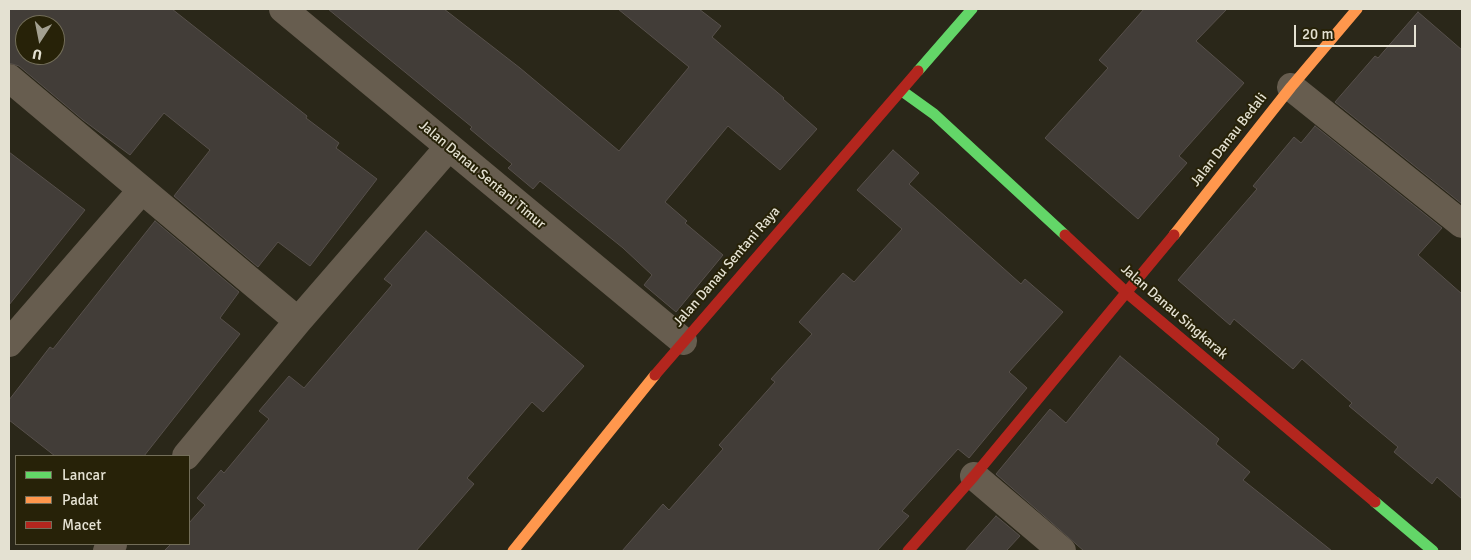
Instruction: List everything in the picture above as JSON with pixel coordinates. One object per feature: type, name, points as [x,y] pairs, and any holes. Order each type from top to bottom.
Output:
[{"type":"street","name":"Jalan Danau Sentani Timur","points":[[282,9],[682,341]]},
{"type":"street","name":"Jalan Danau Sentani Raya","points":[[513,551],[682,341],[972,9]]},
{"type":"street","name":"Jalan Danau Bedali","points":[[908,551],[974,476],[1127,293],[1291,87],[1356,9]]},
{"type":"street","points":[[9,78],[298,321]]},
{"type":"street","points":[[1291,87],[1462,224]]},
{"type":"street","name":"Jalan Danau Singkarak","points":[[902,90],[934,114],[1127,293],[1422,548]]},
{"type":"street","points":[[187,455],[298,321],[448,148]]},
{"type":"street","points":[[9,343],[141,190]]},
{"type":"street","points":[[974,476],[1062,551]]},
{"type":"building","points":[[9,9],[172,9],[307,116],[306,118],[339,143],[336,148],[377,179],[310,266],[278,242],[258,267],[174,196],[210,150],[164,113],[130,155],[83,120],[16,65],[65,65],[65,15],[15,15],[15,65],[9,63]]},
{"type":"building","points":[[328,9],[444,9],[520,68],[619,151],[689,67],[618,9],[699,9],[721,26],[712,37],[784,98],[817,129],[780,170],[728,126],[665,202],[687,221],[685,223],[723,255],[676,312],[644,285],[652,275],[623,248],[540,181],[533,189],[508,168],[512,164],[470,129],[472,127]]},
{"type":"building","points":[[1144,9],[1227,9],[1196,41],[1244,83],[1179,156],[1187,163],[1138,219],[1045,138],[1108,68],[1099,60]]},
{"type":"building","points":[[1418,12],[1462,50],[1462,204],[1335,102],[1375,56],[1378,58]]},
{"type":"building","points":[[1315,126],[1442,228],[1418,255],[1462,294],[1462,499],[1437,477],[1432,484],[1394,452],[1398,447],[1349,406],[1352,403],[1302,359],[1293,369],[1234,319],[1230,325],[1178,280],[1257,189],[1253,186],[1294,137],[1301,143]]},
{"type":"building","points":[[893,150],[919,173],[909,184],[1021,284],[1025,279],[1063,312],[1009,372],[1027,388],[969,458],[958,449],[902,511],[909,516],[877,551],[622,551],[663,504],[669,510],[723,449],[719,445],[775,382],[771,379],[812,334],[799,322],[843,273],[854,282],[902,229],[857,190]]},
{"type":"building","points":[[9,152],[85,210],[9,305]]},
{"type":"building","points":[[155,221],[239,292],[220,318],[240,334],[145,455],[54,455],[9,420],[9,400],[50,347],[53,349]]},
{"type":"building","points":[[426,231],[584,366],[543,412],[532,402],[467,478],[474,484],[416,551],[164,551],[170,545],[190,545],[190,522],[205,505],[197,498],[221,470],[224,473],[269,419],[259,411],[289,376],[304,388],[392,285],[384,279]]},
{"type":"building","points":[[1120,356],[1219,439],[1216,444],[1250,472],[1243,480],[1332,551],[1084,551],[996,474],[1050,409],[1066,423]]},
{"type":"building","points":[[996,516],[1020,536],[1006,551],[965,551]]},
{"type":"traffic: fast","points":[[918,71],[972,9]]},
{"type":"traffic: fast","points":[[902,91],[934,114],[1065,235]]},
{"type":"traffic: fast","points":[[1375,502],[1433,551]]},
{"type":"traffic: slow","points":[[1174,235],[1291,87],[1357,9]]},
{"type":"traffic: slow","points":[[513,551],[655,375]]},
{"type":"traffic: jam","points":[[655,375],[918,71]]},
{"type":"traffic: jam","points":[[1065,235],[1127,293],[1375,502]]},
{"type":"traffic: jam","points":[[908,551],[974,476],[1174,235]]}]
